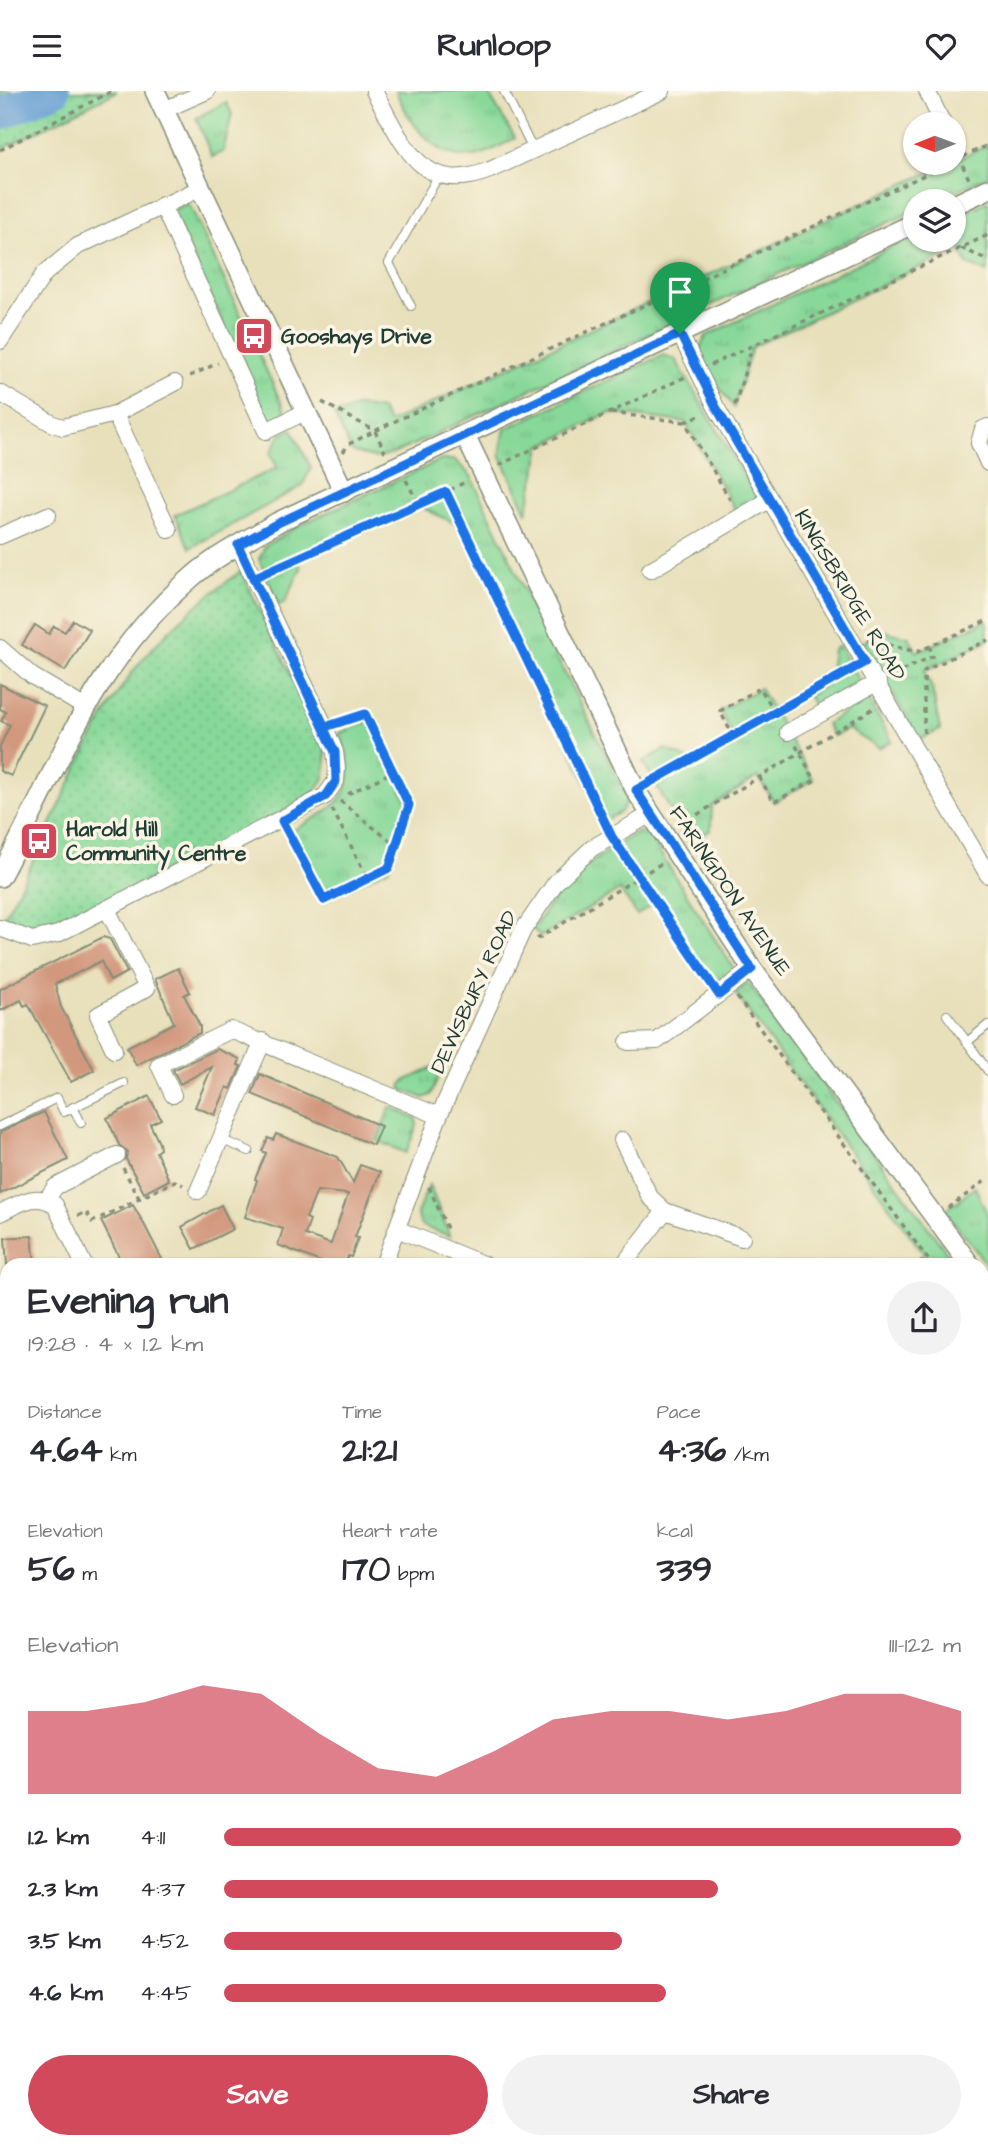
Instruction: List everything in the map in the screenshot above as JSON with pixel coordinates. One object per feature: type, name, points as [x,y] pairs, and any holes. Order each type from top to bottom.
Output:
[{"type":"street","points":[[155,91],[201,188],[313,406],[344,492]]},
{"type":"street","points":[[164,110],[207,91]]},
{"type":"street","points":[[374,91],[410,155],[424,168],[439,175],[472,177],[662,91]]},
{"type":"street","points":[[927,91],[937,112]]},
{"type":"street","points":[[0,341],[44,274],[78,246],[201,188]]},
{"type":"street","points":[[966,199],[982,192]]},
{"type":"street","points":[[162,205],[266,431],[313,406]]},
{"type":"street","points":[[0,877],[84,707],[113,661],[151,616],[193,575],[238,545],[278,523],[903,229]]},
{"type":"street","name":"KINGSBRIDGE ROAD","points":[[680,334],[697,372],[729,430],[888,699],[988,876]]},
{"type":"street","points":[[0,393],[53,425],[63,427],[115,414],[176,383]]},
{"type":"street","points":[[115,414],[169,530]]},
{"type":"street","points":[[988,427],[982,429],[979,443],[988,463]]},
{"type":"street","name":"FARINGDON AVENUE","points":[[466,435],[636,790],[752,969],[965,1258]]},
{"type":"street","points":[[650,570],[769,500]]},
{"type":"street","points":[[0,536],[48,516]]},
{"type":"street","points":[[0,928],[20,938],[47,938],[282,821],[326,796],[336,781],[335,752],[325,727],[238,545]]},
{"type":"street","points":[[0,648],[32,676],[84,707]]},
{"type":"street","points":[[788,732],[878,682]]},
{"type":"street","name":"DEWSBURY ROAD","points":[[386,1258],[439,1116],[523,930],[556,882],[592,848],[651,814]]},
{"type":"street","points":[[107,909],[147,988],[98,1015],[114,1050]]},
{"type":"street","points":[[628,1042],[657,1041],[752,969]]},
{"type":"street","points":[[173,1095],[159,1065],[231,1030],[439,1116]]},
{"type":"street","points":[[198,1191],[263,1041]]},
{"type":"street","points":[[622,1140],[650,1197],[665,1211],[742,1238]]},
{"type":"street","points":[[47,1199],[55,1187],[117,1156]]},
{"type":"street","points":[[0,1213],[30,1199],[47,1199],[55,1205],[81,1258]]},
{"type":"street","points":[[628,1258],[665,1211]]},
{"type":"street","points":[[397,1229],[470,1258]]},
{"type":"lane","points":[[504,91],[533,149]]},
{"type":"lane","points":[[411,306],[389,263],[439,175]]},
{"type":"lane","points":[[947,1015],[988,1071]]},
{"type":"lane","points":[[967,1042],[988,1025]]},
{"type":"lane","points":[[0,1126],[57,1098],[64,1112],[124,1083]]},
{"type":"lane","points":[[73,1107],[81,1123]]},
{"type":"lane","points":[[220,1139],[249,1151]]},
{"type":"path","points":[[0,150],[112,91]]},
{"type":"path","points":[[966,155],[988,145]]},
{"type":"path","points":[[966,174],[982,192]]},
{"type":"path","points":[[340,453],[349,444],[374,431],[924,175]]},
{"type":"path","points":[[966,246],[988,235]]},
{"type":"path","points":[[966,250],[988,260]]},
{"type":"path","points":[[253,578],[420,506],[483,473],[953,252]]},
{"type":"path","points":[[729,430],[751,347]]},
{"type":"path","points":[[176,383],[232,356]]},
{"type":"path","points":[[313,406],[374,431],[387,456],[393,454],[420,506]]},
{"type":"path","points":[[609,413],[685,422],[739,517]]},
{"type":"path","points":[[446,492],[612,837],[638,879],[927,1258]]},
{"type":"path","points":[[849,635],[917,652],[988,620]]},
{"type":"path","points":[[924,763],[924,671],[988,641]]},
{"type":"path","points":[[929,646],[938,665]]},
{"type":"path","points":[[878,682],[933,656]]},
{"type":"path","points":[[636,790],[777,714],[865,662]]},
{"type":"path","points":[[734,738],[720,711],[760,688],[777,714]]},
{"type":"path","points":[[664,835],[888,699]]},
{"type":"path","points":[[282,821],[324,900],[389,868],[409,805],[365,714],[325,727]]},
{"type":"path","points":[[759,777],[774,801],[813,781],[799,752]]},
{"type":"path","points":[[394,772],[337,799],[397,846]]},
{"type":"path","points":[[326,796],[368,879]]},
{"type":"path","points":[[511,954],[676,855]]},
{"type":"path","points":[[117,1156],[140,1200]]},
{"type":"path","points":[[420,1165],[457,1252]]},
{"type":"path","points":[[934,1218],[988,1179]]},
{"type":"path","points":[[63,1222],[86,1212],[92,1222],[175,1181],[198,1191]]},
{"type":"path","points":[[922,1258],[923,1252]]},
{"type":"green space","points":[[0,91],[116,91],[116,92],[0,150]]},
{"type":"green space","points":[[396,91],[487,91],[515,138],[485,153],[469,156],[454,155],[441,150],[419,130]]},
{"type":"green space","points":[[226,102],[232,114],[223,152],[212,157],[196,118]]},
{"type":"green space","points":[[988,145],[988,176],[960,189],[903,189],[903,216],[393,454],[375,458],[352,452],[334,415],[358,406],[381,410],[389,423],[923,175],[966,175],[966,155]]},
{"type":"green space","points":[[988,201],[988,272],[967,264],[962,252],[966,252],[966,211]]},
{"type":"green space","points":[[186,204],[190,206],[287,415],[270,419],[265,414],[173,214],[174,210]]},
{"type":"green space","points":[[903,242],[903,252],[952,252],[752,347],[734,407],[705,368],[700,348],[706,336]]},
{"type":"green space","points":[[663,355],[675,359],[758,498],[736,511],[685,422],[609,413],[541,446],[527,512],[500,454],[505,429]]},
{"type":"green space","points":[[292,429],[311,468],[302,486],[190,548],[175,515],[277,468],[271,453],[280,435]]},
{"type":"green space","points":[[441,460],[455,460],[471,476],[558,660],[628,798],[621,812],[604,821],[463,527],[419,506],[297,561],[301,568],[285,602],[279,605],[259,559],[265,546],[304,523]]},
{"type":"green space","points":[[241,571],[325,745],[324,779],[301,803],[55,927],[25,929],[3,918],[88,746],[120,690],[146,656],[175,625]]},
{"type":"green space","points":[[987,620],[988,640],[924,671],[932,688],[940,730],[919,740],[863,642],[884,631],[909,637],[917,652]]},
{"type":"green space","points":[[839,646],[860,682],[815,708],[808,695],[828,684],[833,650]]},
{"type":"green space","points":[[760,688],[813,780],[774,802],[758,777],[712,806],[711,830],[689,842],[643,762],[665,749],[690,760],[734,738],[720,711]]},
{"type":"green space","points":[[868,699],[892,741],[879,748],[848,729],[833,736],[826,724]]},
{"type":"green space","points":[[369,721],[409,805],[389,868],[324,900],[288,833],[321,815],[342,796],[349,771],[340,733]]},
{"type":"green space","points":[[637,832],[648,834],[734,969],[712,986],[654,903],[637,915],[620,890],[540,937],[533,929],[566,885],[605,853]]},
{"type":"green space","points":[[748,983],[951,1258],[922,1258],[923,1253],[735,993]]},
{"type":"green space","points":[[434,1067],[441,1071],[431,1095],[424,1098],[401,1089],[403,1082]]},
{"type":"green space","points":[[390,1107],[416,1118],[417,1126],[406,1153],[377,1141]]},
{"type":"green space","points":[[429,1185],[450,1236],[421,1226],[417,1213]]},
{"type":"green space","points":[[975,1187],[988,1216],[988,1258],[982,1258],[945,1211]]},
{"type":"building","points":[[73,620],[90,630],[65,671],[22,645],[35,625],[49,634],[54,626],[65,632]]},
{"type":"building","points":[[0,684],[45,706],[11,776],[0,771],[0,746],[10,725],[1,721],[6,712],[0,709]]},
{"type":"building","points":[[103,937],[110,939],[127,972],[110,981],[101,961],[55,984],[61,1007],[94,1070],[71,1082],[28,1004],[24,1006],[21,1000],[0,1011],[0,989]]},
{"type":"building","points":[[178,968],[190,992],[184,995],[200,1026],[200,1033],[136,1065],[127,1047],[174,1023],[155,979]]},
{"type":"building","points":[[217,1049],[240,1059],[238,1065],[241,1066],[231,1089],[227,1087],[215,1115],[195,1107],[212,1067],[180,1084],[173,1070]]},
{"type":"building","points":[[260,1074],[381,1126],[373,1145],[252,1094]]},
{"type":"building","points":[[149,1096],[161,1119],[150,1124],[159,1143],[160,1149],[156,1152],[169,1180],[144,1193],[126,1159],[127,1151],[119,1145],[107,1118]]},
{"type":"building","points":[[44,1112],[68,1160],[0,1194],[0,1132]]},
{"type":"building","points":[[276,1134],[338,1157],[353,1183],[360,1165],[380,1172],[355,1237],[358,1238],[351,1257],[310,1258],[278,1245],[283,1229],[245,1217],[257,1180],[255,1179],[266,1153],[262,1151],[268,1138],[273,1140]],"holes":[[[317,1191],[348,1194],[331,1244],[305,1235],[310,1220],[306,1218]]]},
{"type":"building","points":[[133,1205],[161,1258],[120,1258],[101,1221]]},
{"type":"building","points":[[221,1205],[233,1229],[194,1249],[182,1227]]},
{"type":"building","points":[[32,1236],[34,1258],[6,1258],[5,1238]]},
{"type":"waterway","points":[[0,114],[54,91]]},
{"type":"place","name":"Gooshays Drive","points":[[254,336]]},
{"type":"place","name":"Harold Hill Community Centre","points":[[39,841]]},
{"type":"route","points":[[680,334],[398,465],[238,545],[286,650],[325,727],[335,752],[336,781],[326,796],[282,821],[324,900],[389,868],[409,805],[365,714],[325,727],[286,650],[253,578],[297,561],[358,534],[446,492],[612,837],[638,879],[719,995],[752,969],[636,790],[734,738],[865,662],[716,407],[680,334]]}]
